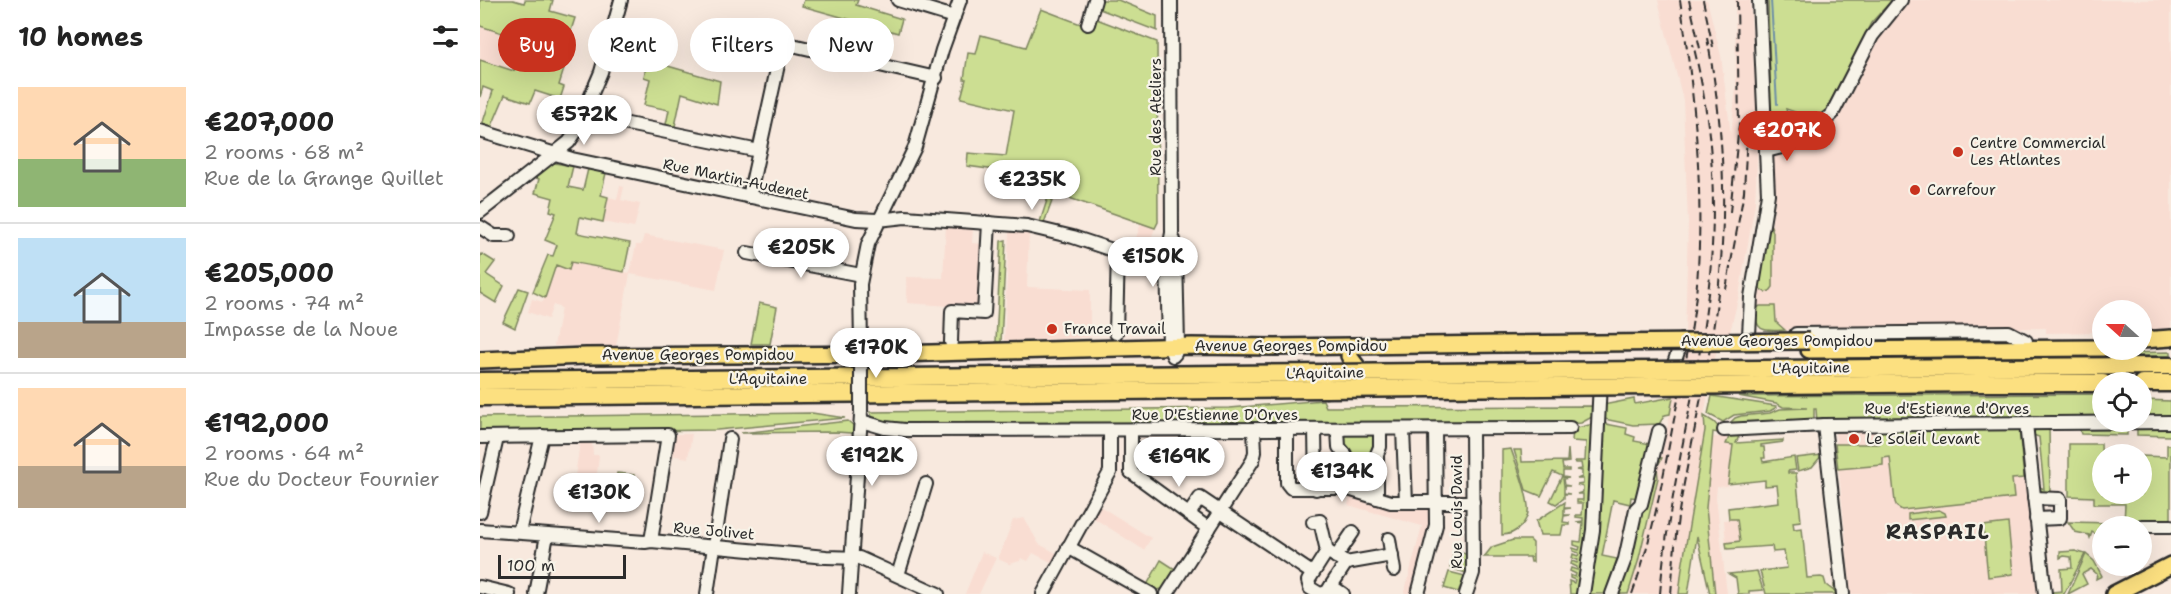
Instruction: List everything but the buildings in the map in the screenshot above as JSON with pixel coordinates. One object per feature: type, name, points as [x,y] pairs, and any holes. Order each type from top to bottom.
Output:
[{"type":"highway","name":"L'Aquitaine","points":[[480,381],[1325,381],[1979,375],[2171,366]]},
{"type":"highway","name":"L'Aquitaine","points":[[1979,375],[2092,382]]},
{"type":"highway","name":"L'Aquitaine","points":[[480,397],[1325,381]]},
{"type":"highway","points":[[2152,383],[2171,383]]},
{"type":"main road","points":[[2152,339],[2171,338]]},
{"type":"main road","name":"Avenue Georges Pompidou","points":[[1809,346],[2092,340]]},
{"type":"main road","points":[[2152,347],[2171,346]]},
{"type":"main road","name":"Avenue Georges Pompidou","points":[[480,360],[586,356],[894,354],[1275,347],[2092,348]]},
{"type":"main road","name":"Avenue Georges Pompidou","points":[[480,366],[1097,359],[1173,350],[1349,356],[1504,348]]},
{"type":"main road","points":[[1349,356],[1364,378],[1370,382]]},
{"type":"main road","points":[[2114,594],[2171,565]]},
{"type":"street","points":[[480,212],[569,142],[584,115],[606,58],[621,0]]},
{"type":"street","points":[[898,0],[954,17]]},
{"type":"street","points":[[849,594],[861,417],[861,275],[868,244],[878,220],[914,152],[942,50],[960,0]]},
{"type":"street","points":[[1088,24],[1095,0]]},
{"type":"street","name":"Rue des Ateliers","points":[[1171,0],[1172,233],[1176,249],[1172,269],[1173,350]]},
{"type":"street","points":[[1749,335],[1751,297],[1768,194],[1759,0]]},
{"type":"street","points":[[1766,149],[1779,149],[1789,138],[1822,122],[1832,114],[1872,36],[1901,0]]},
{"type":"street","points":[[795,45],[936,78]]},
{"type":"street","points":[[749,197],[776,72]]},
{"type":"street","points":[[584,115],[759,151]]},
{"type":"street","points":[[1765,126],[1775,136],[1789,138]]},
{"type":"street","name":"Rue Martin-Audenet","points":[[480,131],[554,154],[856,219],[878,220],[899,217],[1040,228],[1172,269]]},
{"type":"street","points":[[951,342],[952,311],[984,313],[989,223]]},
{"type":"street","points":[[480,227],[494,236],[509,236]]},
{"type":"street","points":[[1116,333],[1118,252]]},
{"type":"street","points":[[747,253],[861,275]]},
{"type":"street","points":[[1723,340],[1742,340],[1749,335],[2009,332],[2026,341]]},
{"type":"street","points":[[1370,382],[1660,380],[1669,376],[1682,340],[1689,340]]},
{"type":"street","points":[[1583,594],[1593,530],[1599,382]]},
{"type":"street","name":"Rue D'Estienne D'Orves","points":[[861,417],[893,430],[1570,428]]},
{"type":"street","name":"Rue d'Estienne d'Orves","points":[[1724,430],[1824,425],[2171,422]]},
{"type":"street","points":[[2026,424],[2045,594]]},
{"type":"street","points":[[1824,425],[1843,594]]},
{"type":"street","name":"Rue Louis David","points":[[1466,594],[1473,573],[1472,429]]},
{"type":"street","points":[[1043,594],[1110,472],[1110,430]]},
{"type":"street","points":[[1131,430],[1131,472]]},
{"type":"street","points":[[1167,594],[1254,458],[1254,430]]},
{"type":"street","points":[[1287,430],[1287,483],[1293,488],[1345,488],[1387,501],[1473,502]]},
{"type":"street","points":[[1315,430],[1316,489]]},
{"type":"street","points":[[1338,430],[1339,447],[1345,454],[1345,488]]},
{"type":"street","points":[[1377,498],[1377,454],[1380,447],[1380,430]]},
{"type":"street","points":[[1403,430],[1406,502]]},
{"type":"street","points":[[1418,594],[1436,529],[1435,430]]},
{"type":"street","points":[[1612,594],[1624,559],[1636,509],[1641,504],[1659,431]]},
{"type":"street","points":[[480,437],[668,435],[651,541]]},
{"type":"street","points":[[519,532],[542,436]]},
{"type":"street","points":[[480,512],[497,438]]},
{"type":"street","points":[[707,594],[730,439]]},
{"type":"street","points":[[1110,472],[1131,472],[1209,529]]},
{"type":"street","points":[[898,575],[926,484]]},
{"type":"street","points":[[1189,514],[1200,498],[1312,573]]},
{"type":"street","points":[[2034,498],[2060,499],[2060,519],[2036,519]]},
{"type":"street","points":[[1319,521],[1336,557],[1331,586],[1324,593],[1313,592],[1308,583],[1312,573],[1336,557],[1353,532]]},
{"type":"street","points":[[2152,526],[2171,526]]},
{"type":"street","name":"Rue Jolivet","points":[[480,530],[859,558],[938,594]]},
{"type":"street","points":[[536,594],[547,534]]},
{"type":"street","points":[[1389,539],[1394,570]]},
{"type":"street","points":[[1068,547],[1151,594]]},
{"type":"street","points":[[1336,557],[1392,555]]},
{"type":"street","points":[[1331,586],[1344,594]]},
{"type":"street","points":[[480,587],[509,594]]},
{"type":"shaded area","points":[[1658,0],[1707,0],[1721,56],[1731,135],[1736,87],[1735,0],[1750,0],[1758,139],[1755,203],[1739,295],[1730,332],[1719,338],[1703,420],[1705,430],[1679,594],[1628,594],[1649,521],[1658,478],[1657,467],[1660,464],[1685,338],[1688,222],[1683,100]]},
{"type":"shaded area","points":[[1907,0],[2171,0],[2171,331],[2152,332],[2152,300],[2092,300],[2092,332],[2046,333],[2046,328],[1785,330],[1760,306],[1755,309],[1775,201],[1774,156],[1825,125],[1875,38]]},
{"type":"shaded area","points":[[480,26],[498,32],[498,66],[480,60]]},
{"type":"shaded area","points":[[620,186],[624,187],[621,200],[640,204],[634,228],[603,222],[608,197],[617,199]]},
{"type":"shaded area","points":[[1141,223],[1155,228],[1145,255],[1132,250]]},
{"type":"shaded area","points":[[946,226],[973,228],[972,243],[984,244],[978,308],[907,303],[906,277],[943,278]]},
{"type":"shaded area","points":[[1009,232],[1029,233],[1027,287],[1090,290],[1090,337],[1004,342]]},
{"type":"shaded area","points":[[644,235],[724,250],[716,290],[630,274],[616,346],[554,346],[561,308],[553,305],[548,319],[528,312],[532,299],[543,302],[556,265],[571,262],[630,273],[636,245],[641,245]]},
{"type":"shaded area","points":[[2019,429],[2037,594],[1851,594],[1835,431]]},
{"type":"shaded area","points":[[674,434],[692,434],[688,458],[671,455]]},
{"type":"shaded area","points":[[1712,437],[1734,437],[1728,486],[1717,487],[1716,497],[1727,594],[1715,594],[1706,508]]},
{"type":"shaded area","points":[[580,443],[592,443],[593,455],[599,455],[597,474],[590,474],[585,497],[572,496]]},
{"type":"shaded area","points":[[1350,496],[1394,507],[1429,506],[1432,509],[1432,529],[1414,594],[1404,594],[1422,526],[1348,505]]},
{"type":"shaded area","points":[[1098,505],[1151,538],[1144,550],[1092,517]]},
{"type":"shaded area","points":[[1024,518],[1039,544],[1058,554],[1053,563],[1033,553],[1028,561],[1021,558],[1020,561],[1009,564],[998,559],[1013,520]]},
{"type":"shaded area","points":[[1737,518],[1740,541],[1726,543],[1724,520]]},
{"type":"shaded area","points":[[982,552],[996,558],[979,594],[965,594]]},
{"type":"green space","points":[[480,0],[513,0],[524,3],[525,0],[553,0],[550,11],[575,18],[498,18],[498,32],[480,26]]},
{"type":"green space","points":[[804,0],[858,0],[856,5],[902,19],[898,33],[894,32],[894,18],[845,18],[802,6]]},
{"type":"green space","points":[[1100,0],[1118,0],[1157,16],[1157,31],[1097,8]]},
{"type":"green space","points":[[1768,0],[1892,0],[1871,23],[1826,110],[1802,126],[1796,122],[1795,112],[1786,109],[1789,121],[1785,134],[1773,126],[1771,120]]},
{"type":"green space","points":[[1041,9],[1091,28],[1094,18],[1157,42],[1158,222],[1155,228],[1055,193],[1044,223],[1040,222],[1050,191],[1003,174],[1003,171],[967,166],[968,153],[1006,156],[1014,110],[961,98],[966,79],[964,79],[968,53],[976,54],[981,35],[1026,47]]},
{"type":"green space","points":[[480,60],[498,66],[498,72],[563,72],[559,85],[564,87],[560,99],[535,91],[530,103],[505,95],[491,128],[482,125],[493,91],[483,87],[480,97]]},
{"type":"green space","points":[[678,69],[720,81],[717,104],[682,93],[674,131],[665,129],[669,110],[644,105],[650,79],[644,77],[645,72],[678,72]]},
{"type":"green space","points":[[554,163],[573,166],[568,187],[583,190],[588,169],[606,173],[601,195],[608,197],[603,222],[580,217],[577,233],[630,243],[624,272],[571,262],[569,270],[556,265],[545,298],[533,292],[548,255],[553,256],[557,245],[545,240],[556,213],[550,211],[553,198],[535,193],[539,179],[533,177]]},
{"type":"green space","points":[[1771,226],[1773,232],[1773,287],[1770,291],[1765,292],[1760,289],[1759,285]]},
{"type":"green space","points":[[1006,240],[1001,342],[996,342],[1001,241]]},
{"type":"green space","points":[[482,254],[495,262],[486,274],[504,286],[496,303],[480,293],[480,257]]},
{"type":"green space","points":[[519,288],[528,291],[515,328],[503,322]]},
{"type":"green space","points":[[759,303],[777,307],[770,344],[751,344]]},
{"type":"green space","points":[[1760,306],[1775,306],[1776,322],[1785,330],[1762,329],[1755,317],[1755,309]]},
{"type":"green space","points":[[2152,352],[2171,352],[2171,356],[2152,356]]},
{"type":"green space","points":[[2092,354],[2092,356],[1979,356]]},
{"type":"green space","points":[[2092,394],[2092,418],[1817,422],[1816,409],[1814,409],[1814,422],[1727,426],[1735,418],[1741,416],[1770,413],[1780,409],[1807,408],[1783,407],[1776,403],[1738,396]]},
{"type":"green space","points":[[1712,396],[1777,407],[1770,411],[1734,415],[1723,422],[1708,414]]},
{"type":"green space","points":[[1673,397],[1670,414],[1665,415],[1659,424],[1633,425],[1604,419],[1603,405],[1634,399],[1635,404]]},
{"type":"green space","points":[[1323,400],[1326,407],[1593,406],[1592,417],[1581,423],[1568,424],[916,427],[875,423],[870,412],[1230,408]]},
{"type":"green space","points":[[2152,400],[2171,401],[2171,415],[2152,416]]},
{"type":"green space","points":[[812,413],[845,418],[717,430],[480,433],[480,417]]},
{"type":"green space","points":[[1704,416],[1721,430],[1719,433],[1713,432],[1706,508],[1715,594],[1710,594],[1697,536],[1688,594],[1679,594],[1705,430]]},
{"type":"green space","points":[[848,421],[854,426],[854,436],[851,433],[836,432],[741,433]]},
{"type":"green space","points":[[1603,425],[1627,428],[1626,434],[1635,437],[1634,441],[1651,444],[1638,498],[1631,497],[1630,504],[1613,500],[1602,556],[1617,559],[1605,594],[1588,594],[1601,495]]},
{"type":"green space","points":[[1593,426],[1589,513],[1578,594],[1570,594],[1569,581],[1574,583],[1575,580],[1570,578],[1570,575],[1575,577],[1576,574],[1570,571],[1571,568],[1577,570],[1577,567],[1571,564],[1572,561],[1577,563],[1578,560],[1572,558],[1573,554],[1578,556],[1579,553],[1573,551],[1573,548],[1579,550],[1580,547],[1574,545],[1574,541],[1581,542],[1583,523],[1576,522],[1583,521],[1583,518],[1576,517],[1576,515],[1582,515],[1583,503],[1577,503],[1577,500],[1583,500],[1583,494],[1577,494],[1583,492],[1583,487],[1577,485],[1583,484],[1583,479],[1577,479],[1582,477],[1582,471],[1576,470],[1582,469],[1581,463],[1575,461],[1585,461],[1586,442],[1572,441],[1573,429]]},
{"type":"green space","points":[[2049,427],[2050,493],[2040,496],[2038,486],[2044,489],[2039,437],[2033,435],[2036,428]]},
{"type":"green space","points":[[2079,428],[2092,428],[2092,432],[2127,432],[2127,435],[2081,434]]},
{"type":"green space","points":[[2152,428],[2171,428],[2171,436],[2137,435],[2137,432],[2152,432]]},
{"type":"green space","points":[[2019,429],[2024,478],[2012,479],[2014,498],[1902,510],[1895,502],[1890,457],[1883,458],[1883,465],[1838,469],[1835,444],[1879,444],[1879,431]]},
{"type":"green space","points":[[1344,434],[1375,434],[1374,490],[1352,488],[1343,447]]},
{"type":"green space","points":[[1740,434],[1736,443],[1783,440],[1783,442],[1761,445],[1764,447],[1763,462],[1794,457],[1796,470],[1788,471],[1788,473],[1796,473],[1801,521],[1793,522],[1794,529],[1802,528],[1807,578],[1824,578],[1826,585],[1834,591],[1834,585],[1836,586],[1837,594],[1766,594],[1760,571],[1787,568],[1784,551],[1773,552],[1772,546],[1727,549],[1726,543],[1740,541],[1737,519],[1729,519],[1728,508],[1779,502],[1777,485],[1765,486],[1765,480],[1728,484],[1733,445],[1726,444],[1730,435]]},
{"type":"green space","points":[[2069,444],[2092,444],[2092,497],[2069,496]]},
{"type":"green space","points":[[2167,445],[2171,445],[2171,524],[2152,524],[2152,516],[2124,516],[2125,504],[2152,504],[2152,456],[2167,457]]},
{"type":"green space","points":[[1511,449],[1521,477],[1528,512],[1524,522],[1517,530],[1502,535],[1502,450]]},
{"type":"green space","points":[[1568,449],[1569,462],[1562,463],[1563,469],[1569,469],[1569,471],[1563,471],[1563,477],[1569,478],[1563,479],[1564,485],[1570,486],[1564,486],[1564,493],[1570,494],[1564,494],[1564,498],[1556,504],[1550,501],[1562,476],[1553,472],[1541,496],[1526,490],[1514,450],[1521,450],[1522,462],[1567,461]]},
{"type":"green space","points":[[1822,455],[1812,467],[1798,471],[1796,458]]},
{"type":"green space","points":[[1656,456],[1662,458],[1657,467],[1658,478],[1638,562],[1628,594],[1617,594],[1637,533]]},
{"type":"green space","points":[[617,473],[634,475],[629,503],[611,501]]},
{"type":"green space","points":[[1565,502],[1564,508],[1571,508],[1564,509],[1564,515],[1570,515],[1564,516],[1563,522],[1569,525],[1563,525],[1561,535],[1540,535],[1536,521]]},
{"type":"green space","points":[[1939,510],[1946,516],[1908,520],[1908,514]]},
{"type":"green space","points":[[2068,522],[2092,523],[2090,538],[2089,535],[2075,532]]},
{"type":"green space","points":[[2008,523],[2013,574],[1988,577],[1983,526]]},
{"type":"green space","points":[[1513,540],[1530,540],[1533,543],[1533,562],[1530,557],[1484,557],[1492,547]]},
{"type":"green space","points":[[1454,551],[1466,554],[1466,573],[1450,568]]},
{"type":"green space","points":[[2075,551],[2085,554],[2064,594],[2053,594],[2052,592],[2062,591],[2061,569],[2072,568],[2071,557],[2060,558],[2060,552]]},
{"type":"green space","points":[[2086,554],[2092,559],[2092,570],[2082,574],[2087,584],[2068,594]]},
{"type":"green space","points":[[1161,560],[1175,569],[1162,589],[1156,590],[1147,585]]},
{"type":"green space","points":[[1757,571],[1763,590],[1738,594],[1736,578],[1729,574]]},
{"type":"green space","points":[[1449,572],[1465,576],[1458,592],[1444,588]]},
{"type":"waterway","points":[[1771,0],[1777,104]]},
{"type":"railway","points":[[1632,594],[1645,555],[1659,495],[1688,348],[1699,258],[1697,148],[1680,0]]},
{"type":"railway","points":[[1689,0],[1701,53]]},
{"type":"railway","points":[[1703,0],[1713,47]]},
{"type":"railway","points":[[1730,212],[1739,125],[1737,0]]},
{"type":"railway","points":[[1671,594],[1678,517],[1709,355],[1720,268],[1723,202],[1721,136],[1707,38]]},
{"type":"railway","points":[[1660,594],[1669,520],[1702,339],[1712,237],[1710,140],[1693,44]]},
{"type":"railway","points":[[1726,289],[1744,192],[1747,132]]},
{"type":"place","name":"Centre Commercial Les Atlantes","points":[[1958,152]]},
{"type":"place","name":"Carrefour","points":[[1915,190]]},
{"type":"place","name":"France Travail","points":[[1052,329]]},
{"type":"place","name":"Le Soleil Levant","points":[[1854,439]]},
{"type":"district","name":"RASPAIL","points":[[1938,532]]}]
